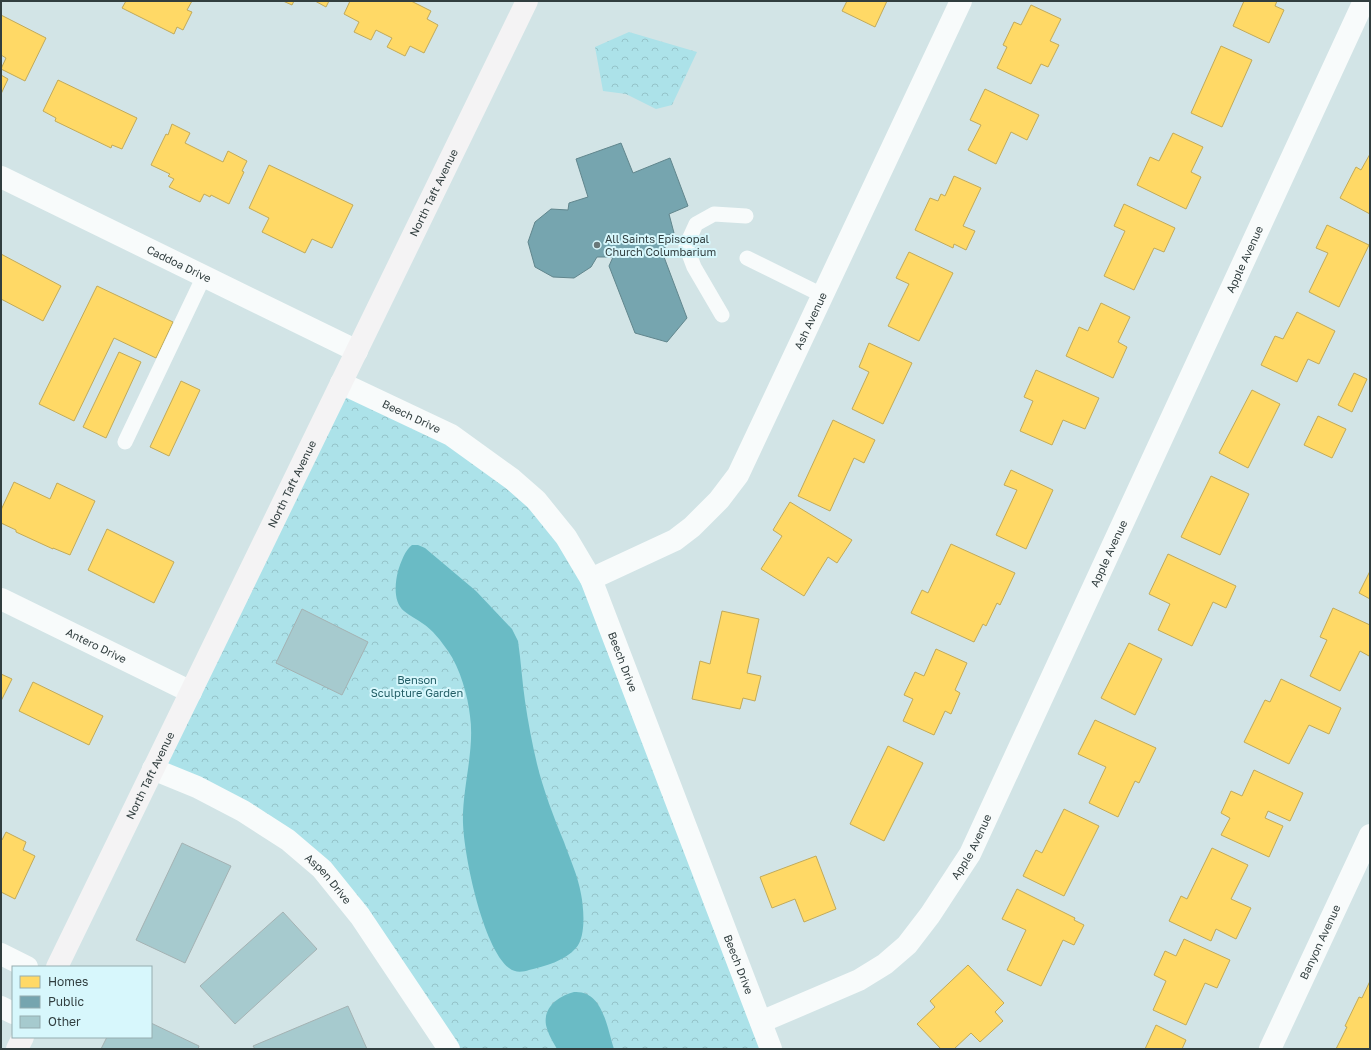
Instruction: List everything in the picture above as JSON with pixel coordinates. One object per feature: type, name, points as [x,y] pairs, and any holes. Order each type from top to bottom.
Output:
[{"type":"main road","name":"North Taft Avenue","points":[[57,966],[527,1]]},
{"type":"main road","points":[[17,1049],[22,1038]]},
{"type":"street","name":"Ash Avenue","points":[[591,579],[675,540],[692,527],[719,500],[738,475],[961,1]]},
{"type":"street","name":"Apple Avenue","points":[[761,1022],[859,980],[885,964],[907,945],[930,916],[970,854],[1364,1]]},
{"type":"street","name":"Caddoa Drive","points":[[1,177],[357,351]]},
{"type":"street","name":"Beech Drive","points":[[341,383],[451,435],[512,479],[536,500],[566,537],[591,579],[771,1049]]},
{"type":"street","name":"Antero Drive","points":[[1,599],[191,692]]},
{"type":"street","name":"Aspen Drive","points":[[153,769],[197,787],[243,811],[288,840],[322,869],[360,916],[449,1049]]},
{"type":"street","name":"Banyon Avenue","points":[[1270,1049],[1370,835]]},
{"type":"street","points":[[1,954],[25,966]]},
{"type":"street","points":[[1,1007],[12,1012]]},
{"type":"lane","points":[[722,315],[694,267],[686,246],[696,224],[714,214],[746,216]]},
{"type":"lane","points":[[747,258],[822,296]]},
{"type":"lane","points":[[125,442],[204,276]]},
{"type":"green space","points":[[629,32],[697,52],[672,105],[656,109],[626,94],[603,91],[595,47]]},
{"type":"green space","name":"Benson Sculpture Garden","points":[[341,383],[451,435],[566,537],[771,1049],[449,1049],[322,869],[153,769]]},
{"type":"shaded area","points":[[412,545],[418,545],[425,548],[476,591],[512,629],[518,641],[526,709],[537,764],[549,803],[576,874],[580,887],[583,907],[583,930],[576,948],[561,960],[548,965],[519,972],[511,970],[500,957],[491,942],[483,922],[471,878],[464,838],[463,810],[470,756],[471,729],[463,682],[445,647],[430,629],[400,607],[396,598],[396,581],[398,571],[405,553]]},
{"type":"shaded area","points":[[574,992],[584,993],[592,997],[598,1004],[606,1021],[614,1049],[557,1049],[546,1025],[547,1013],[553,1003],[558,999]]},
{"type":"building: Homes","points":[[126,1],[192,1],[187,10],[192,12],[183,30],[177,27],[174,34],[122,8]]},
{"type":"building: Homes","points":[[283,1],[294,1],[292,5]]},
{"type":"building: Homes","points":[[315,1],[329,1],[326,7]]},
{"type":"building: Homes","points":[[350,1],[411,1],[431,11],[427,19],[438,25],[424,53],[410,46],[405,56],[387,47],[392,38],[376,30],[371,40],[354,32],[359,22],[344,14]]},
{"type":"building: Homes","points":[[847,1],[887,1],[875,27],[842,11]]},
{"type":"building: Homes","points":[[1244,1],[1277,1],[1275,6],[1284,10],[1269,43],[1233,26]]},
{"type":"building: Homes","points":[[1031,5],[1061,19],[1050,41],[1059,45],[1048,67],[1041,64],[1031,84],[997,68],[1007,47],[1003,45],[1014,22],[1021,25]]},
{"type":"building: Homes","points":[[1,15],[46,38],[25,81],[1,69],[6,58],[1,55]]},
{"type":"building: Homes","points":[[1221,46],[1252,60],[1222,127],[1191,113]]},
{"type":"building: Homes","points":[[1,75],[8,79],[1,94]]},
{"type":"building: Homes","points":[[58,80],[137,118],[122,149],[112,145],[111,148],[55,121],[56,118],[43,111]]},
{"type":"building: Homes","points":[[985,89],[1039,115],[1027,140],[1011,132],[996,164],[968,150],[981,125],[970,120]]},
{"type":"building: Homes","points":[[172,124],[190,133],[185,143],[223,162],[228,151],[247,161],[242,171],[244,172],[229,204],[211,195],[210,197],[204,194],[200,202],[169,187],[174,179],[168,176],[170,174],[151,165],[166,134],[168,135]]},
{"type":"building: Homes","points":[[1173,133],[1203,147],[1191,172],[1201,177],[1186,209],[1137,185],[1150,157],[1159,161]]},
{"type":"building: Homes","points":[[1370,154],[1370,214],[1340,198],[1356,167],[1361,170]]},
{"type":"building: Homes","points":[[269,165],[353,205],[332,248],[312,239],[305,253],[262,232],[269,218],[249,208]]},
{"type":"building: Homes","points":[[954,176],[981,188],[963,226],[975,231],[966,250],[954,244],[953,248],[915,230],[930,198],[938,201],[941,194],[945,196]]},
{"type":"building: Homes","points":[[1124,204],[1175,228],[1164,252],[1154,248],[1134,290],[1104,276],[1125,231],[1114,226]]},
{"type":"building: Homes","points":[[1327,225],[1369,245],[1339,307],[1309,292],[1328,253],[1316,248]]},
{"type":"building: Homes","points":[[909,252],[953,273],[919,341],[888,326],[909,284],[896,278]]},
{"type":"building: Homes","points":[[1,254],[61,286],[43,321],[1,299]]},
{"type":"building: Homes","points":[[97,286],[173,322],[156,358],[114,338],[74,421],[39,404]]},
{"type":"building: Homes","points":[[1101,303],[1130,317],[1118,342],[1127,347],[1113,378],[1066,356],[1079,327],[1088,331]]},
{"type":"building: Homes","points":[[1297,312],[1335,331],[1319,364],[1308,359],[1297,382],[1261,365],[1275,336],[1283,339]]},
{"type":"building: Homes","points":[[869,343],[912,363],[883,424],[852,409],[869,372],[859,367]]},
{"type":"building: Homes","points":[[119,352],[141,362],[106,438],[83,427]]},
{"type":"building: Homes","points":[[1036,370],[1099,398],[1085,429],[1063,420],[1052,445],[1020,431],[1033,401],[1024,397]]},
{"type":"building: Homes","points":[[1354,373],[1367,379],[1352,412],[1338,405]]},
{"type":"building: Homes","points":[[181,381],[200,390],[169,456],[150,447]]},
{"type":"building: Homes","points":[[1252,390],[1280,404],[1248,468],[1219,453]]},
{"type":"building: Homes","points":[[1318,416],[1346,429],[1332,458],[1304,445]]},
{"type":"building: Homes","points":[[833,420],[875,440],[864,463],[854,458],[830,511],[798,496]]},
{"type":"building: Homes","points":[[1011,470],[1053,490],[1026,549],[996,535],[1017,490],[1004,485]]},
{"type":"building: Homes","points":[[1211,476],[1249,494],[1220,555],[1181,537]]},
{"type":"building: Homes","points":[[14,482],[50,499],[57,483],[95,501],[70,555],[16,532],[16,530],[1,523],[1,510]]},
{"type":"building: Homes","points":[[790,502],[852,540],[837,563],[828,557],[804,596],[761,569],[782,536],[773,530]]},
{"type":"building: Homes","points":[[107,529],[174,562],[154,603],[88,570]]},
{"type":"building: Homes","points":[[951,544],[1015,573],[1000,605],[997,603],[986,626],[983,624],[974,642],[911,613],[922,590],[928,593]]},
{"type":"building: Homes","points":[[1168,554],[1236,586],[1226,608],[1213,602],[1192,646],[1158,630],[1170,604],[1149,594]]},
{"type":"building: Homes","points":[[1370,571],[1370,599],[1359,593]]},
{"type":"building: Homes","points":[[1333,608],[1370,625],[1370,655],[1369,656],[1360,651],[1340,691],[1310,676],[1327,640],[1320,637]]},
{"type":"building: Homes","points":[[722,611],[759,619],[747,673],[761,676],[755,701],[743,698],[740,709],[692,699],[700,661],[710,664]]},
{"type":"building: Homes","points":[[1129,643],[1162,659],[1135,715],[1101,698]]},
{"type":"building: Homes","points":[[936,649],[967,663],[955,690],[960,693],[951,714],[945,711],[934,735],[903,721],[913,699],[904,695],[915,672],[924,676]]},
{"type":"building: Homes","points":[[1,674],[12,679],[1,701]]},
{"type":"building: Homes","points":[[1281,679],[1341,708],[1329,734],[1309,725],[1289,764],[1244,742],[1265,700],[1270,702]]},
{"type":"building: Homes","points":[[33,682],[103,716],[89,745],[19,711]]},
{"type":"building: Homes","points":[[1095,720],[1156,748],[1139,783],[1135,781],[1118,817],[1089,803],[1106,767],[1078,754]]},
{"type":"building: Homes","points":[[888,746],[923,763],[884,841],[850,824]]},
{"type":"building: Homes","points":[[1254,770],[1303,793],[1290,821],[1268,811],[1265,818],[1283,826],[1269,857],[1221,835],[1230,818],[1221,813],[1231,791],[1242,796]]},
{"type":"building: Homes","points":[[1064,809],[1099,826],[1064,896],[1023,876],[1036,850],[1042,853]]},
{"type":"building: Homes","points":[[6,832],[26,842],[23,850],[35,856],[15,899],[1,892],[1,840]]},
{"type":"building: Homes","points":[[1212,848],[1248,865],[1231,899],[1251,908],[1236,939],[1216,929],[1211,941],[1169,921],[1181,896],[1187,899]]},
{"type":"building: Homes","points":[[816,856],[836,909],[804,922],[795,899],[772,908],[760,877]]},
{"type":"building: Homes","points":[[1017,889],[1075,918],[1074,920],[1084,925],[1074,945],[1063,940],[1041,986],[1007,970],[1026,930],[1002,919]]},
{"type":"building: Homes","points":[[1184,939],[1230,960],[1217,988],[1205,983],[1186,1025],[1153,1010],[1166,981],[1154,975],[1165,951],[1176,956]]},
{"type":"building: Homes","points":[[968,965],[1004,1003],[995,1012],[1003,1021],[980,1042],[971,1033],[954,1049],[941,1049],[917,1024],[935,1007],[930,1001]]},
{"type":"building: Homes","points":[[1370,981],[1370,1049],[1336,1049],[1359,997],[1362,998]]},
{"type":"building: Homes","points":[[1156,1025],[1186,1040],[1182,1049],[1145,1049]]},
{"type":"building: Public","name":"All Saints Episcopal Church Columbarium","points":[[621,143],[633,173],[670,158],[688,206],[669,214],[674,233],[665,236],[665,248],[661,249],[687,318],[667,342],[635,333],[609,266],[613,257],[597,257],[591,267],[574,278],[553,277],[535,267],[528,242],[535,222],[551,209],[568,210],[569,203],[588,197],[576,159]]},
{"type":"building: Other","points":[[302,609],[368,642],[342,695],[276,663]]},
{"type":"building: Other","points":[[182,843],[231,866],[185,963],[136,940]]},
{"type":"building: Other","points":[[283,912],[317,949],[235,1024],[200,986]]},
{"type":"building: Other","points":[[348,1006],[367,1049],[255,1049],[253,1046]]},
{"type":"building: Other","points":[[152,1023],[199,1046],[198,1049],[101,1049],[106,1038],[152,1038]]},
{"type":"place","name":"All Saints Episcopal Church Columbarium","points":[[597,245]]}]
